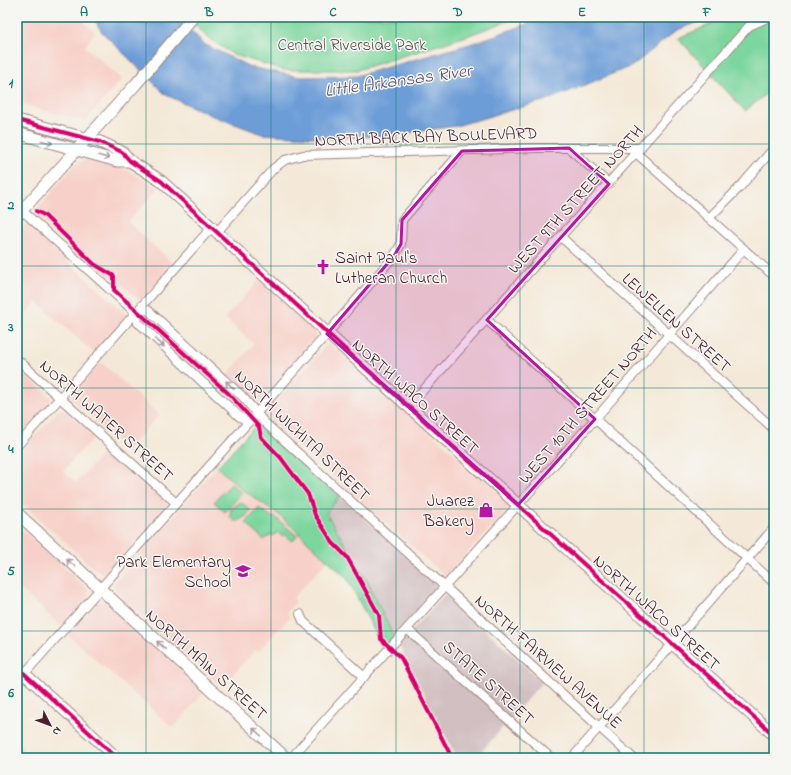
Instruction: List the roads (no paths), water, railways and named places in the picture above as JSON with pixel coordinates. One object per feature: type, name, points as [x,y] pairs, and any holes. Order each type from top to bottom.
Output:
[{"type":"street","points":[[19,211],[78,150],[193,17]]},
{"type":"street","name":"WEST 9TH STREET NORTH","points":[[408,406],[639,151],[749,26],[769,17]]},
{"type":"street","name":"NORTH WACO STREET","points":[[17,120],[35,126],[88,138],[122,152],[130,161],[161,181],[327,334],[774,735]]},
{"type":"street","name":"NORTH WACO STREET","points":[[17,133],[117,161],[130,161]]},
{"type":"street","name":"NORTH BACK BAY BOULEVARD","points":[[215,230],[274,168],[283,161],[303,155],[569,148],[639,151]]},
{"type":"street","points":[[569,148],[609,184]]},
{"type":"street","points":[[709,218],[740,187],[774,148]]},
{"type":"street","points":[[117,758],[20,675],[100,589],[327,334],[394,256],[401,244],[402,220],[462,151]]},
{"type":"street","points":[[639,151],[709,218],[774,276]]},
{"type":"street","name":"NORTH WICHITA STREET","points":[[19,211],[138,312],[138,322],[240,417],[249,422]]},
{"type":"street","points":[[17,446],[138,312],[215,230]]},
{"type":"street","name":"LEWELLEN STREET","points":[[561,237],[774,429]]},
{"type":"street","name":"WEST 10TH STREET NORTH","points":[[291,758],[595,419],[744,249]]},
{"type":"street","name":"NORTH WICHITA STREET","points":[[138,312],[148,310],[239,394],[251,406],[256,414],[445,587]]},
{"type":"street","points":[[487,320],[774,582]]},
{"type":"street","name":"NORTH WATER STREET","points":[[17,359],[176,503]]},
{"type":"street","name":"NORTH MAIN STREET","points":[[17,513],[286,758]]},
{"type":"street","points":[[572,758],[774,528]]},
{"type":"street","name":"NORTH FAIRVIEW AVENUE","points":[[445,587],[633,758]]},
{"type":"street","points":[[300,614],[303,621],[364,677]]},
{"type":"street","name":"STATE STREET","points":[[408,629],[551,758]]},
{"type":"water","name":"Little Arkansas River","points":[[93,17],[178,17],[204,44],[250,67],[300,77],[356,76],[470,44],[548,17],[712,17],[677,30],[632,66],[550,99],[456,126],[385,136],[326,138],[262,134],[213,116],[166,95],[102,32]]},
{"type":"place","name":"Saint Paul's Lutheran Church","points":[[323,267]]},
{"type":"place","name":"Juarez Bakery","points":[[486,510]]},
{"type":"place","name":"Park Elementary School","points":[[243,571]]},
{"type":"park label","name":"Central Riverside Park","points":[[352,44]]}]
